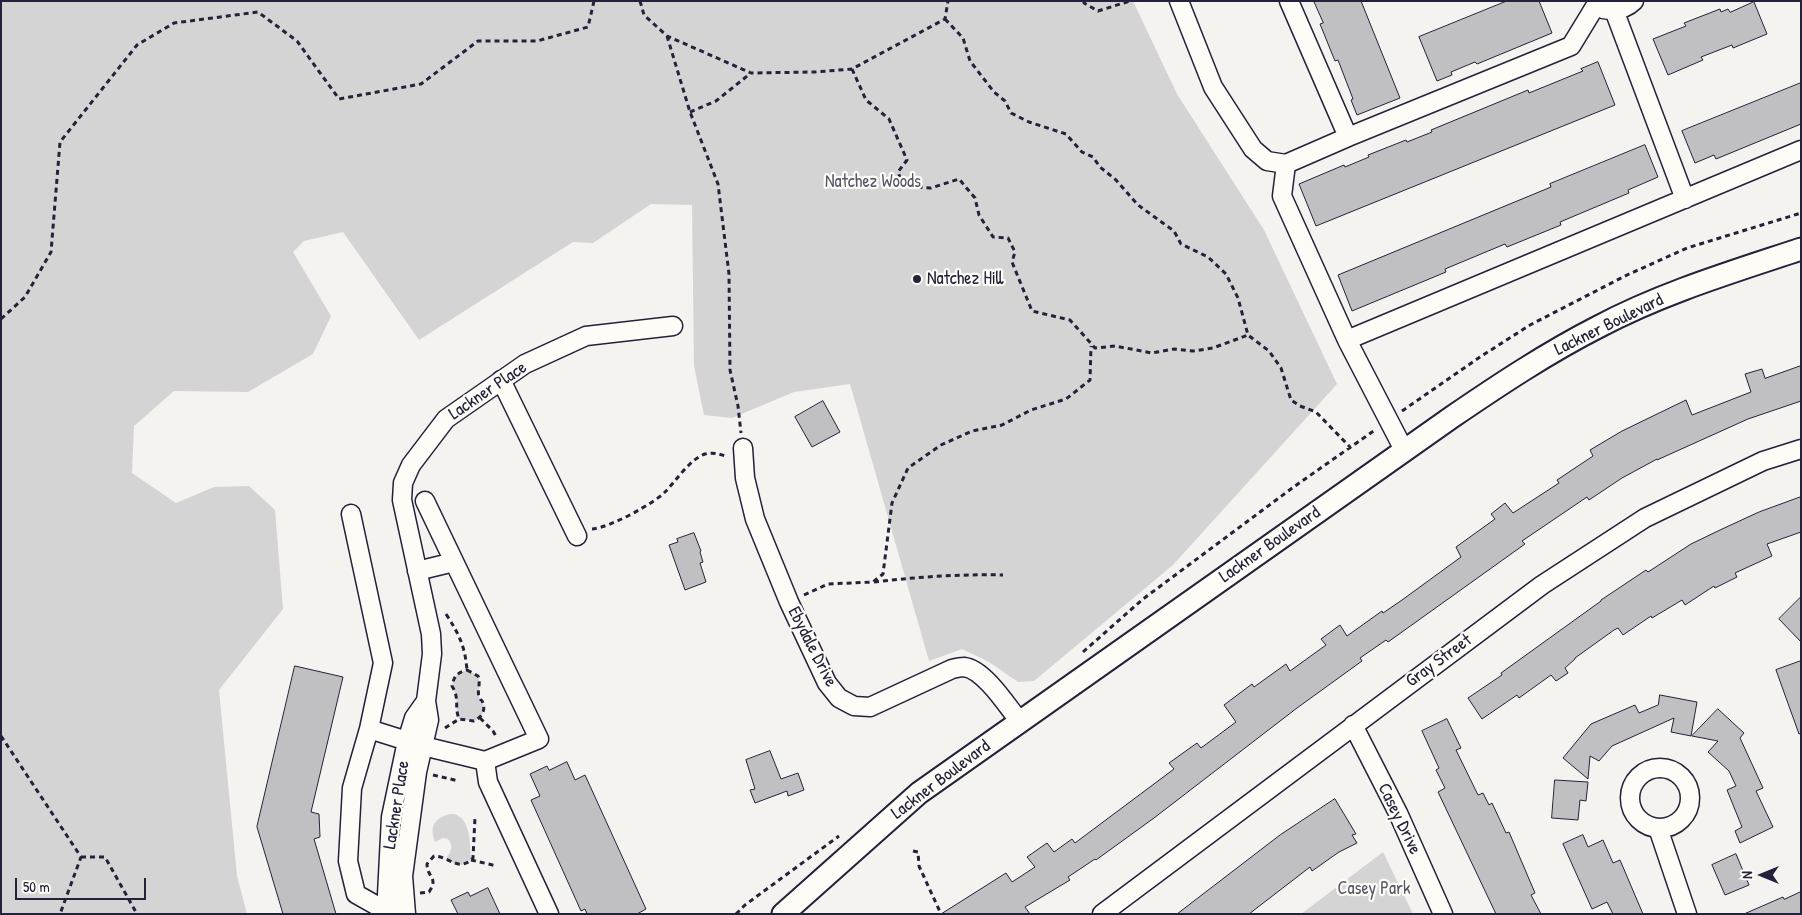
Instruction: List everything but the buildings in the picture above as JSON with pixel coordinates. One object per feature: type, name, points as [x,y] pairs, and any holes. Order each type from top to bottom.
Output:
[{"type":"main road","name":"Lackner Boulevard","points":[[783,914],[920,793],[1404,450],[1525,368],[1599,326],[1680,290],[1801,249]]},
{"type":"street","points":[[1179,1],[1213,88],[1253,148],[1267,161],[1286,164],[1571,46],[1594,3],[1604,10],[1614,10],[1626,8],[1634,1]]},
{"type":"street","points":[[1288,1],[1348,137]]},
{"type":"street","points":[[1614,10],[1685,199]]},
{"type":"street","points":[[1347,340],[1801,150]]},
{"type":"street","points":[[1286,164],[1282,196],[1347,340],[1404,450]]},
{"type":"street","name":"Lackner Place","points":[[388,913],[387,895],[391,816],[415,743],[429,720],[426,701],[432,654],[431,634],[402,500],[403,483],[412,465],[446,419],[525,364],[586,336],[673,326]]},
{"type":"street","points":[[502,380],[574,531]]},
{"type":"street","name":"Gray Street","points":[[1102,914],[1542,585],[1645,518],[1763,461],[1801,449]]},
{"type":"street","name":"Ebydale Drive","points":[[743,455],[745,478],[755,519],[789,602],[828,683],[839,698],[854,706],[870,707],[952,668],[965,667],[978,672],[1020,722]]},
{"type":"street","points":[[369,729],[485,761],[539,739],[425,501]]},
{"type":"street","points":[[351,514],[383,663],[369,729],[352,788],[348,861],[356,894],[388,913],[406,913]]},
{"type":"street","points":[[417,571],[454,562]]},
{"type":"street","name":"Casey Drive","points":[[1353,725],[1398,812],[1443,914]]},
{"type":"street","name":"Lackner Place","points":[[406,913],[403,876],[417,772],[415,743]]},
{"type":"street","points":[[485,761],[488,782],[549,914]]},
{"type":"street","points":[[1658,828],[1687,914]]},
{"type":"path","points":[[1,319],[25,297],[51,252],[60,142],[137,45],[174,23],[258,12],[297,41],[339,99],[420,84],[478,41],[537,42],[588,27],[594,1]]},
{"type":"path","points":[[640,1],[644,15],[667,36],[751,73],[815,72],[852,69],[944,19],[948,1]]},
{"type":"path","points":[[1084,1],[1084,4],[1098,11],[1130,1]]},
{"type":"path","points":[[944,19],[963,38],[970,61],[994,92],[1005,101],[1011,113],[1029,122],[1066,134],[1082,152],[1093,157],[1100,167],[1116,180],[1138,205],[1174,232],[1182,244],[1208,257],[1226,274],[1238,298],[1248,334],[1269,351],[1281,368],[1291,400],[1300,406],[1316,412],[1350,447]]},
{"type":"path","points":[[574,531],[606,527],[656,500],[692,462],[705,454],[743,455],[738,406],[730,370],[729,274],[718,184],[690,112],[667,36]]},
{"type":"path","points":[[852,69],[866,100],[890,120],[907,160],[898,172],[903,186],[931,188],[959,179],[975,198],[980,215],[993,237],[1008,238],[1015,252],[1012,262],[1032,311],[1070,320],[1095,348],[1115,346],[1152,353],[1174,349],[1193,351],[1213,348],[1248,334]]},
{"type":"path","points":[[690,112],[716,101],[751,73]]},
{"type":"path","points":[[874,582],[883,574],[892,503],[908,468],[941,445],[972,431],[1002,426],[1031,410],[1066,399],[1090,380],[1091,345]]},
{"type":"path","points":[[789,602],[828,584],[874,582],[913,577],[1003,575]]},
{"type":"path","points":[[444,612],[459,633],[465,653],[467,670]]},
{"type":"path","points":[[443,729],[459,719],[474,721],[480,718],[483,712],[484,704],[479,697],[481,683],[478,676],[467,670],[458,673],[453,679],[452,686],[457,694],[456,709],[459,719]]},
{"type":"path","points":[[480,718],[493,731],[501,744]]},
{"type":"path","points":[[1,736],[80,857]]},
{"type":"path","points":[[433,775],[459,781]]},
{"type":"path","points":[[472,860],[475,816]]},
{"type":"path","points":[[913,851],[918,852],[919,866],[941,914]]},
{"type":"path","points":[[405,893],[429,892],[434,884],[427,869],[427,864],[434,856],[442,856],[453,863],[462,865],[472,860],[497,866]]},
{"type":"path","points":[[60,914],[80,857]]},
{"type":"path","points":[[80,857],[105,858],[137,914]]},
{"type":"green space","name":"Natchez Woods","points":[[1,1],[1133,1],[1177,94],[1264,230],[1337,384],[1173,565],[1034,681],[1018,682],[989,662],[962,649],[929,661],[850,384],[794,392],[732,418],[704,415],[694,366],[692,205],[651,204],[593,243],[573,242],[419,340],[343,232],[304,241],[293,252],[331,316],[313,354],[248,392],[174,391],[134,426],[132,473],[176,503],[214,487],[249,486],[275,510],[283,609],[219,690],[237,876],[247,914],[1,914]]},
{"type":"green space","points":[[467,670],[478,676],[479,694],[484,707],[482,714],[474,721],[459,719],[456,695],[452,686],[456,675]]},
{"type":"green space","points":[[450,814],[462,819],[468,829],[471,860],[462,865],[446,859],[451,849],[448,839],[443,838],[435,842],[433,837],[434,824],[440,818]]},
{"type":"green space","name":"Casey Park","points":[[1383,852],[1413,914],[1301,914]]},
{"type":"place","name":"Natchez Hill","points":[[917,279]]}]
